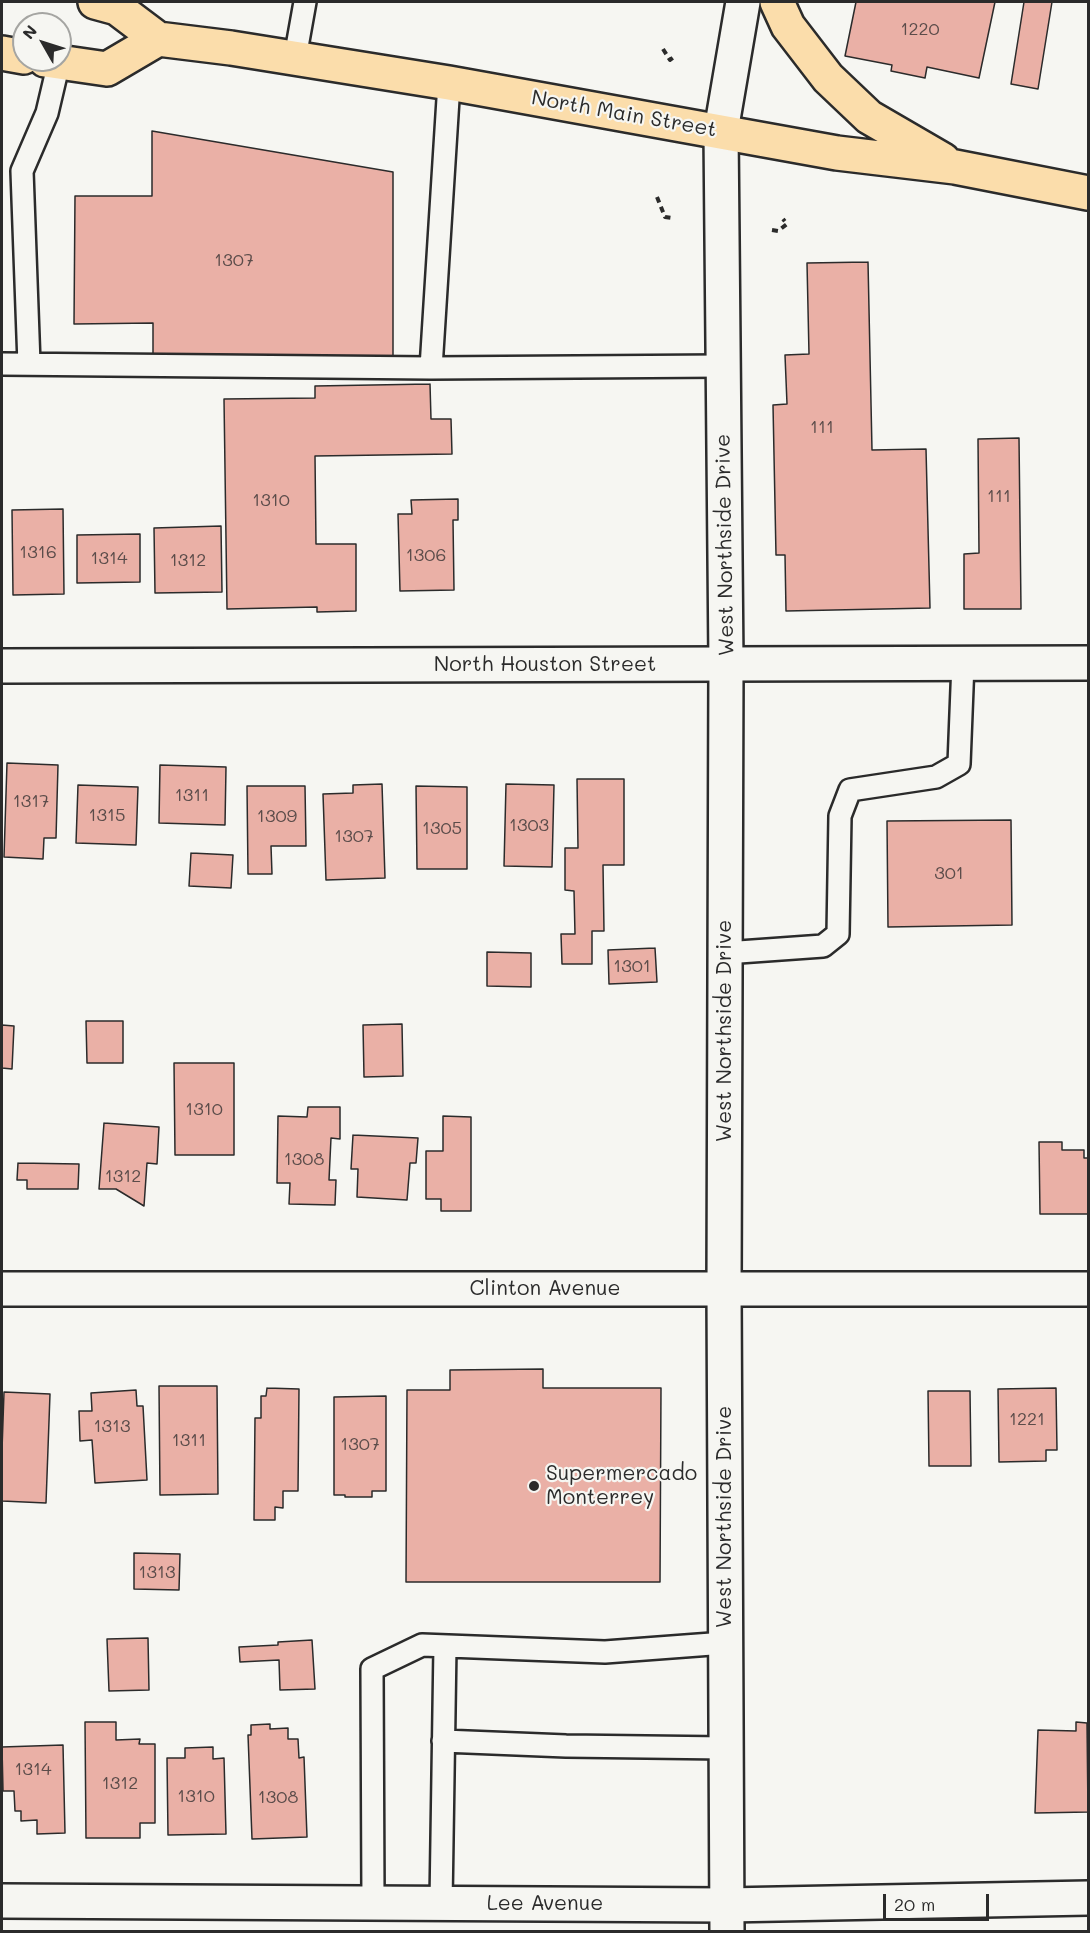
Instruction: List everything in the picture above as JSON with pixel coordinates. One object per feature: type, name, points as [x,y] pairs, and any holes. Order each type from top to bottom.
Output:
[{"type":"main road","name":"North Main Street","points":[[95,2],[117,8],[158,39],[449,83],[837,153],[955,167],[1089,194]]},
{"type":"main road","points":[[777,2],[788,26],[823,71],[869,117],[955,167]]},
{"type":"main road","points":[[72,64],[106,69],[158,39]]},
{"type":"street","name":"West Northside Drive","points":[[727,1918],[724,1289],[726,663],[721,131],[743,2]]},
{"type":"street","name":"North Houston Street","points":[[2,666],[1089,663]]},
{"type":"street","name":"Clinton Avenue","points":[[2,1289],[1089,1289]]},
{"type":"street","name":"Lee Avenue","points":[[2,1901],[441,1903],[727,1918],[1089,1898]]},
{"type":"lane","points":[[295,58],[305,2]]},
{"type":"lane","points":[[29,364],[22,171],[47,113],[51,72]]},
{"type":"lane","points":[[431,368],[449,83]]},
{"type":"lane","points":[[2,364],[431,368],[722,366]]},
{"type":"lane","points":[[725,953],[824,946],[838,934],[840,816],[850,790],[936,777],[959,764],[963,663]]},
{"type":"lane","points":[[373,1903],[372,1669],[422,1644],[605,1652],[725,1643]]},
{"type":"lane","points":[[441,1903],[445,1646]]},
{"type":"lane","points":[[443,1741],[566,1746],[726,1748]]},
{"type":"path","points":[[663,49],[670,60],[674,57]]},
{"type":"path","points":[[657,196],[664,217],[672,218]]},
{"type":"path","points":[[772,230],[778,231],[788,224],[783,219]]},
{"type":"building","points":[[856,2],[995,2],[979,78],[927,67],[925,78],[891,71],[892,65],[845,56]]},
{"type":"building","points":[[1024,2],[1052,2],[1038,89],[1011,84]]},
{"type":"building","points":[[152,131],[393,172],[393,359],[153,357],[153,323],[74,324],[75,196],[152,196]]},
{"type":"building","points":[[868,262],[872,450],[926,449],[930,608],[786,611],[785,555],[776,555],[773,405],[787,404],[785,355],[809,354],[807,263]]},
{"type":"building","points":[[430,384],[431,419],[451,419],[452,454],[315,456],[316,544],[356,544],[356,611],[317,612],[317,607],[227,609],[224,399],[315,398],[315,386]]},
{"type":"building","points":[[1019,438],[1021,609],[964,609],[964,554],[979,553],[978,439]]},
{"type":"building","points":[[458,499],[458,520],[453,520],[454,590],[400,591],[398,514],[412,514],[411,500]]},
{"type":"building","points":[[63,509],[64,594],[13,595],[12,510]]},
{"type":"building","points":[[221,526],[222,592],[155,593],[154,528]]},
{"type":"building","points":[[140,534],[140,582],[77,583],[77,535]]},
{"type":"building","points":[[7,763],[58,765],[56,838],[44,838],[43,859],[4,857]]},
{"type":"building","points":[[160,765],[226,767],[225,825],[159,823]]},
{"type":"building","points":[[577,779],[624,779],[624,865],[603,865],[604,931],[592,931],[592,964],[562,964],[561,934],[575,934],[574,891],[565,890],[565,848],[578,848]]},
{"type":"building","points":[[382,784],[385,878],[326,880],[323,794],[353,793],[353,785]]},
{"type":"building","points":[[506,784],[554,785],[552,867],[504,866]]},
{"type":"building","points":[[78,785],[138,787],[136,845],[76,843]]},
{"type":"building","points":[[247,786],[305,786],[306,846],[271,846],[272,874],[248,874]]},
{"type":"building","points":[[416,786],[467,787],[467,869],[417,869]]},
{"type":"building","points":[[1011,820],[1012,925],[888,927],[887,821]]},
{"type":"building","points":[[191,853],[233,855],[231,888],[189,886]]},
{"type":"building","points":[[655,948],[657,982],[609,984],[608,950]]},
{"type":"building","points":[[487,952],[531,953],[531,987],[487,986]]},
{"type":"building","points":[[86,1021],[123,1021],[123,1063],[87,1063]]},
{"type":"building","points":[[402,1024],[403,1076],[364,1077],[363,1025]]},
{"type":"building","points":[[2,1025],[14,1026],[12,1069],[2,1068]]},
{"type":"building","points":[[174,1063],[234,1063],[234,1155],[175,1155]]},
{"type":"building","points":[[308,1107],[340,1107],[340,1139],[331,1138],[329,1180],[336,1180],[335,1205],[289,1204],[290,1183],[277,1183],[278,1116],[307,1117]]},
{"type":"building","points":[[443,1116],[471,1117],[471,1211],[441,1211],[441,1199],[426,1199],[426,1151],[443,1151]]},
{"type":"building","points":[[104,1123],[159,1127],[157,1164],[147,1163],[144,1206],[116,1189],[99,1189]]},
{"type":"building","points":[[353,1135],[418,1138],[416,1163],[410,1163],[407,1200],[357,1197],[358,1169],[351,1169]]},
{"type":"building","points":[[1039,1142],[1062,1142],[1062,1150],[1084,1150],[1084,1158],[1088,1158],[1088,1214],[1040,1214]]},
{"type":"building","points":[[18,1163],[79,1164],[78,1189],[27,1189],[27,1180],[17,1180]]},
{"type":"building","name":"Supermercado Monterrey","points":[[543,1369],[543,1388],[661,1388],[660,1582],[406,1582],[407,1390],[450,1390],[450,1370]]},
{"type":"building","points":[[159,1386],[217,1386],[218,1494],[160,1495]]},
{"type":"building","points":[[267,1388],[299,1389],[298,1491],[283,1491],[283,1508],[275,1507],[275,1520],[254,1520],[255,1418],[261,1418],[261,1396],[266,1396]]},
{"type":"building","points":[[1056,1388],[1057,1450],[1046,1450],[1046,1461],[999,1462],[998,1389]]},
{"type":"building","points":[[136,1390],[137,1406],[143,1406],[147,1480],[95,1483],[92,1440],[80,1441],[79,1411],[92,1411],[91,1393]]},
{"type":"building","points":[[928,1391],[970,1391],[971,1466],[929,1466]]},
{"type":"building","points":[[4,1392],[50,1394],[46,1503],[2,1501]]},
{"type":"building","points":[[386,1396],[386,1491],[372,1491],[372,1497],[334,1495],[334,1397]]},
{"type":"building","points":[[134,1553],[180,1554],[179,1590],[134,1589]]},
{"type":"building","points":[[148,1638],[149,1690],[109,1691],[107,1639]]},
{"type":"building","points":[[312,1640],[315,1689],[280,1690],[279,1660],[240,1662],[239,1647]]},
{"type":"building","points":[[85,1722],[116,1722],[116,1740],[140,1739],[139,1744],[155,1744],[155,1823],[140,1823],[140,1838],[86,1838]]},
{"type":"building","points":[[1076,1722],[1087,1723],[1088,1812],[1035,1813],[1038,1730],[1076,1731]]},
{"type":"building","points":[[270,1724],[270,1729],[288,1728],[288,1739],[298,1739],[299,1758],[304,1757],[307,1837],[252,1839],[248,1735],[251,1735],[251,1725]]},
{"type":"building","points":[[63,1745],[65,1833],[37,1834],[37,1820],[21,1821],[21,1811],[15,1811],[14,1791],[3,1791],[2,1747]]},
{"type":"building","points":[[213,1747],[213,1759],[224,1758],[226,1834],[168,1835],[167,1758],[185,1758],[185,1748]]},
{"type":"place","name":"Supermercado Monterrey","points":[[534,1486]]}]
